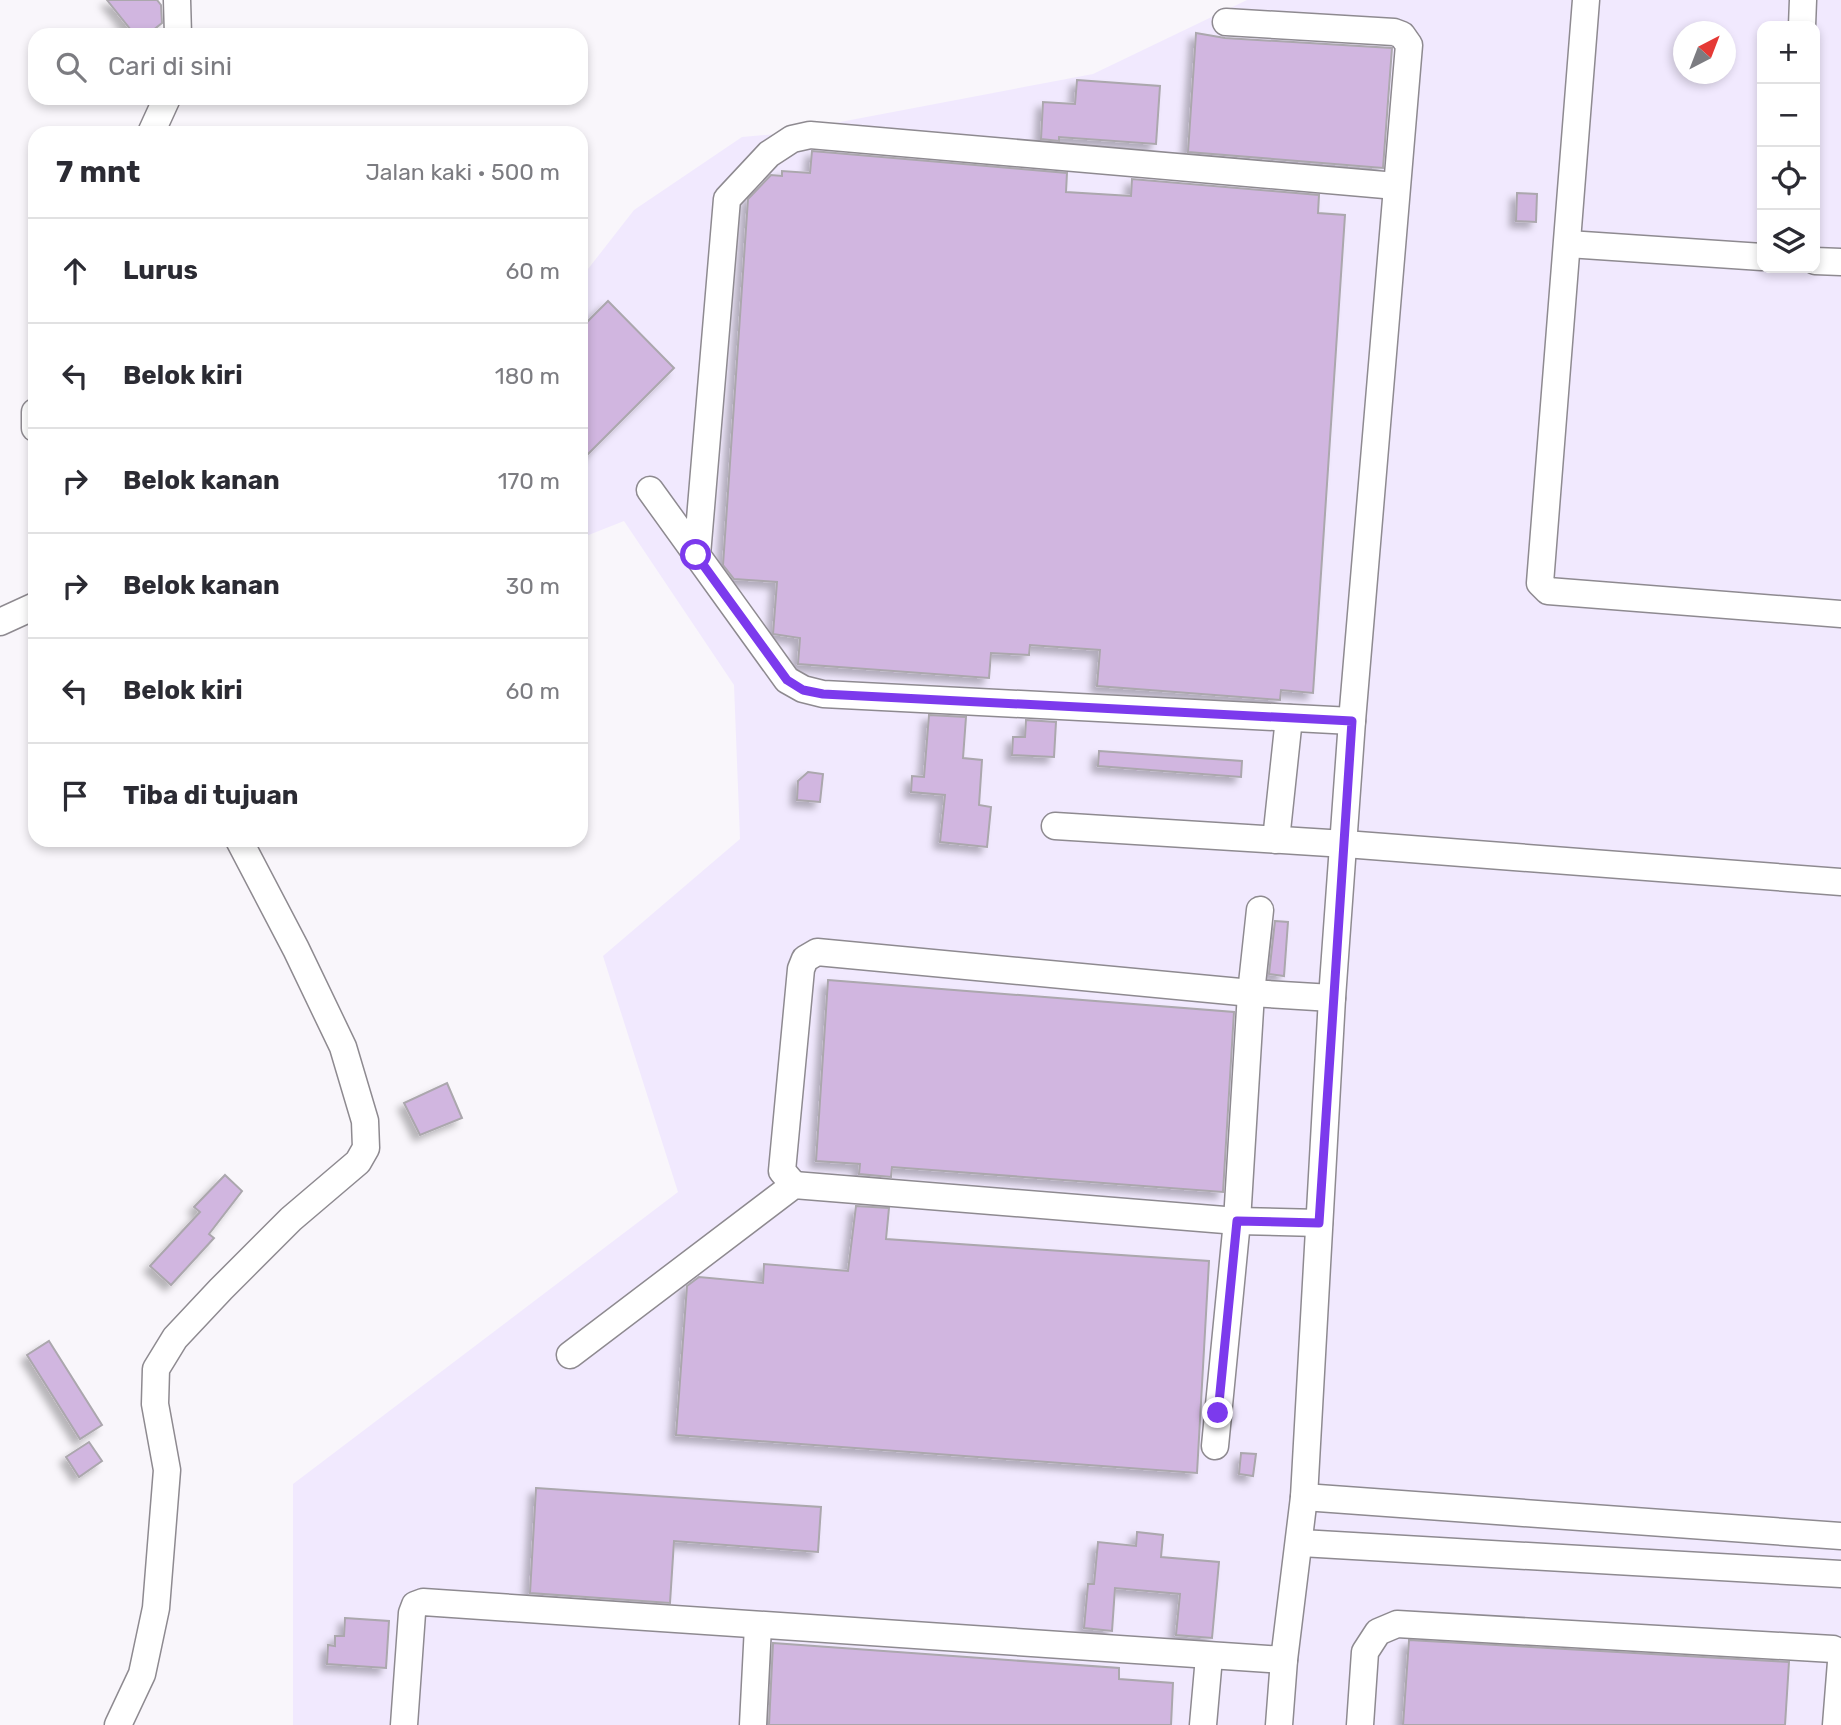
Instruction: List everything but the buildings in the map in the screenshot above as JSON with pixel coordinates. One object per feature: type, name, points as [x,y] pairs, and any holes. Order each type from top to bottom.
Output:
[{"type":"street","points":[[177,0],[178,28]]},
{"type":"street","points":[[1586,0],[1540,583],[1543,588],[1841,614]]},
{"type":"street","points":[[1802,21],[1803,0]]},
{"type":"street","points":[[1226,22],[1402,35],[1409,45],[1352,721],[1332,998],[1301,1543],[1284,1660],[1279,1725]]},
{"type":"street","points":[[154,126],[164,105]]},
{"type":"street","points":[[696,555],[727,199],[769,154],[792,139],[810,135],[1396,186]]},
{"type":"street","points":[[1568,244],[1757,257]]},
{"type":"street","points":[[1820,261],[1841,262]]},
{"type":"street","points":[[650,490],[787,680],[803,690],[823,694],[1352,721]]},
{"type":"street","points":[[0,622],[28,609]]},
{"type":"street","points":[[1276,839],[1289,718]]},
{"type":"street","points":[[1055,826],[1276,839],[1841,881]]},
{"type":"street","points":[[118,1725],[142,1674],[156,1608],[167,1470],[155,1404],[156,1369],[175,1338],[221,1289],[291,1219],[358,1161],[366,1148],[365,1121],[343,1047],[303,961],[243,847]]},
{"type":"street","points":[[1215,1446],[1237,1221],[1251,993],[1260,911]]},
{"type":"street","points":[[794,1185],[782,1171],[801,970],[806,960],[817,952],[1251,993],[1332,998]]},
{"type":"street","points":[[570,1355],[794,1185],[1237,1221],[1319,1223]]},
{"type":"street","points":[[1304,1497],[1841,1536]]},
{"type":"street","points":[[1301,1543],[1841,1574]]},
{"type":"street","points":[[404,1725],[412,1613],[415,1605],[423,1602],[1284,1660]]},
{"type":"street","points":[[1360,1725],[1365,1651],[1378,1632],[1397,1624],[1833,1649],[1840,1652],[1841,1660],[1836,1725]]},
{"type":"street","points":[[753,1725],[758,1626]]},
{"type":"street","points":[[1203,1725],[1209,1657]]},
{"type":"shaded area","points":[[1247,0],[1841,0],[1841,1725],[293,1725],[293,1484],[678,1192],[603,956],[740,839],[734,685],[624,521],[588,535],[588,269],[634,210],[742,137],[777,134],[1093,74]]},
{"type":"route","points":[[696,555],[787,680],[803,690],[823,694],[1352,721],[1319,1223],[1237,1221],[1218,1413]]}]
